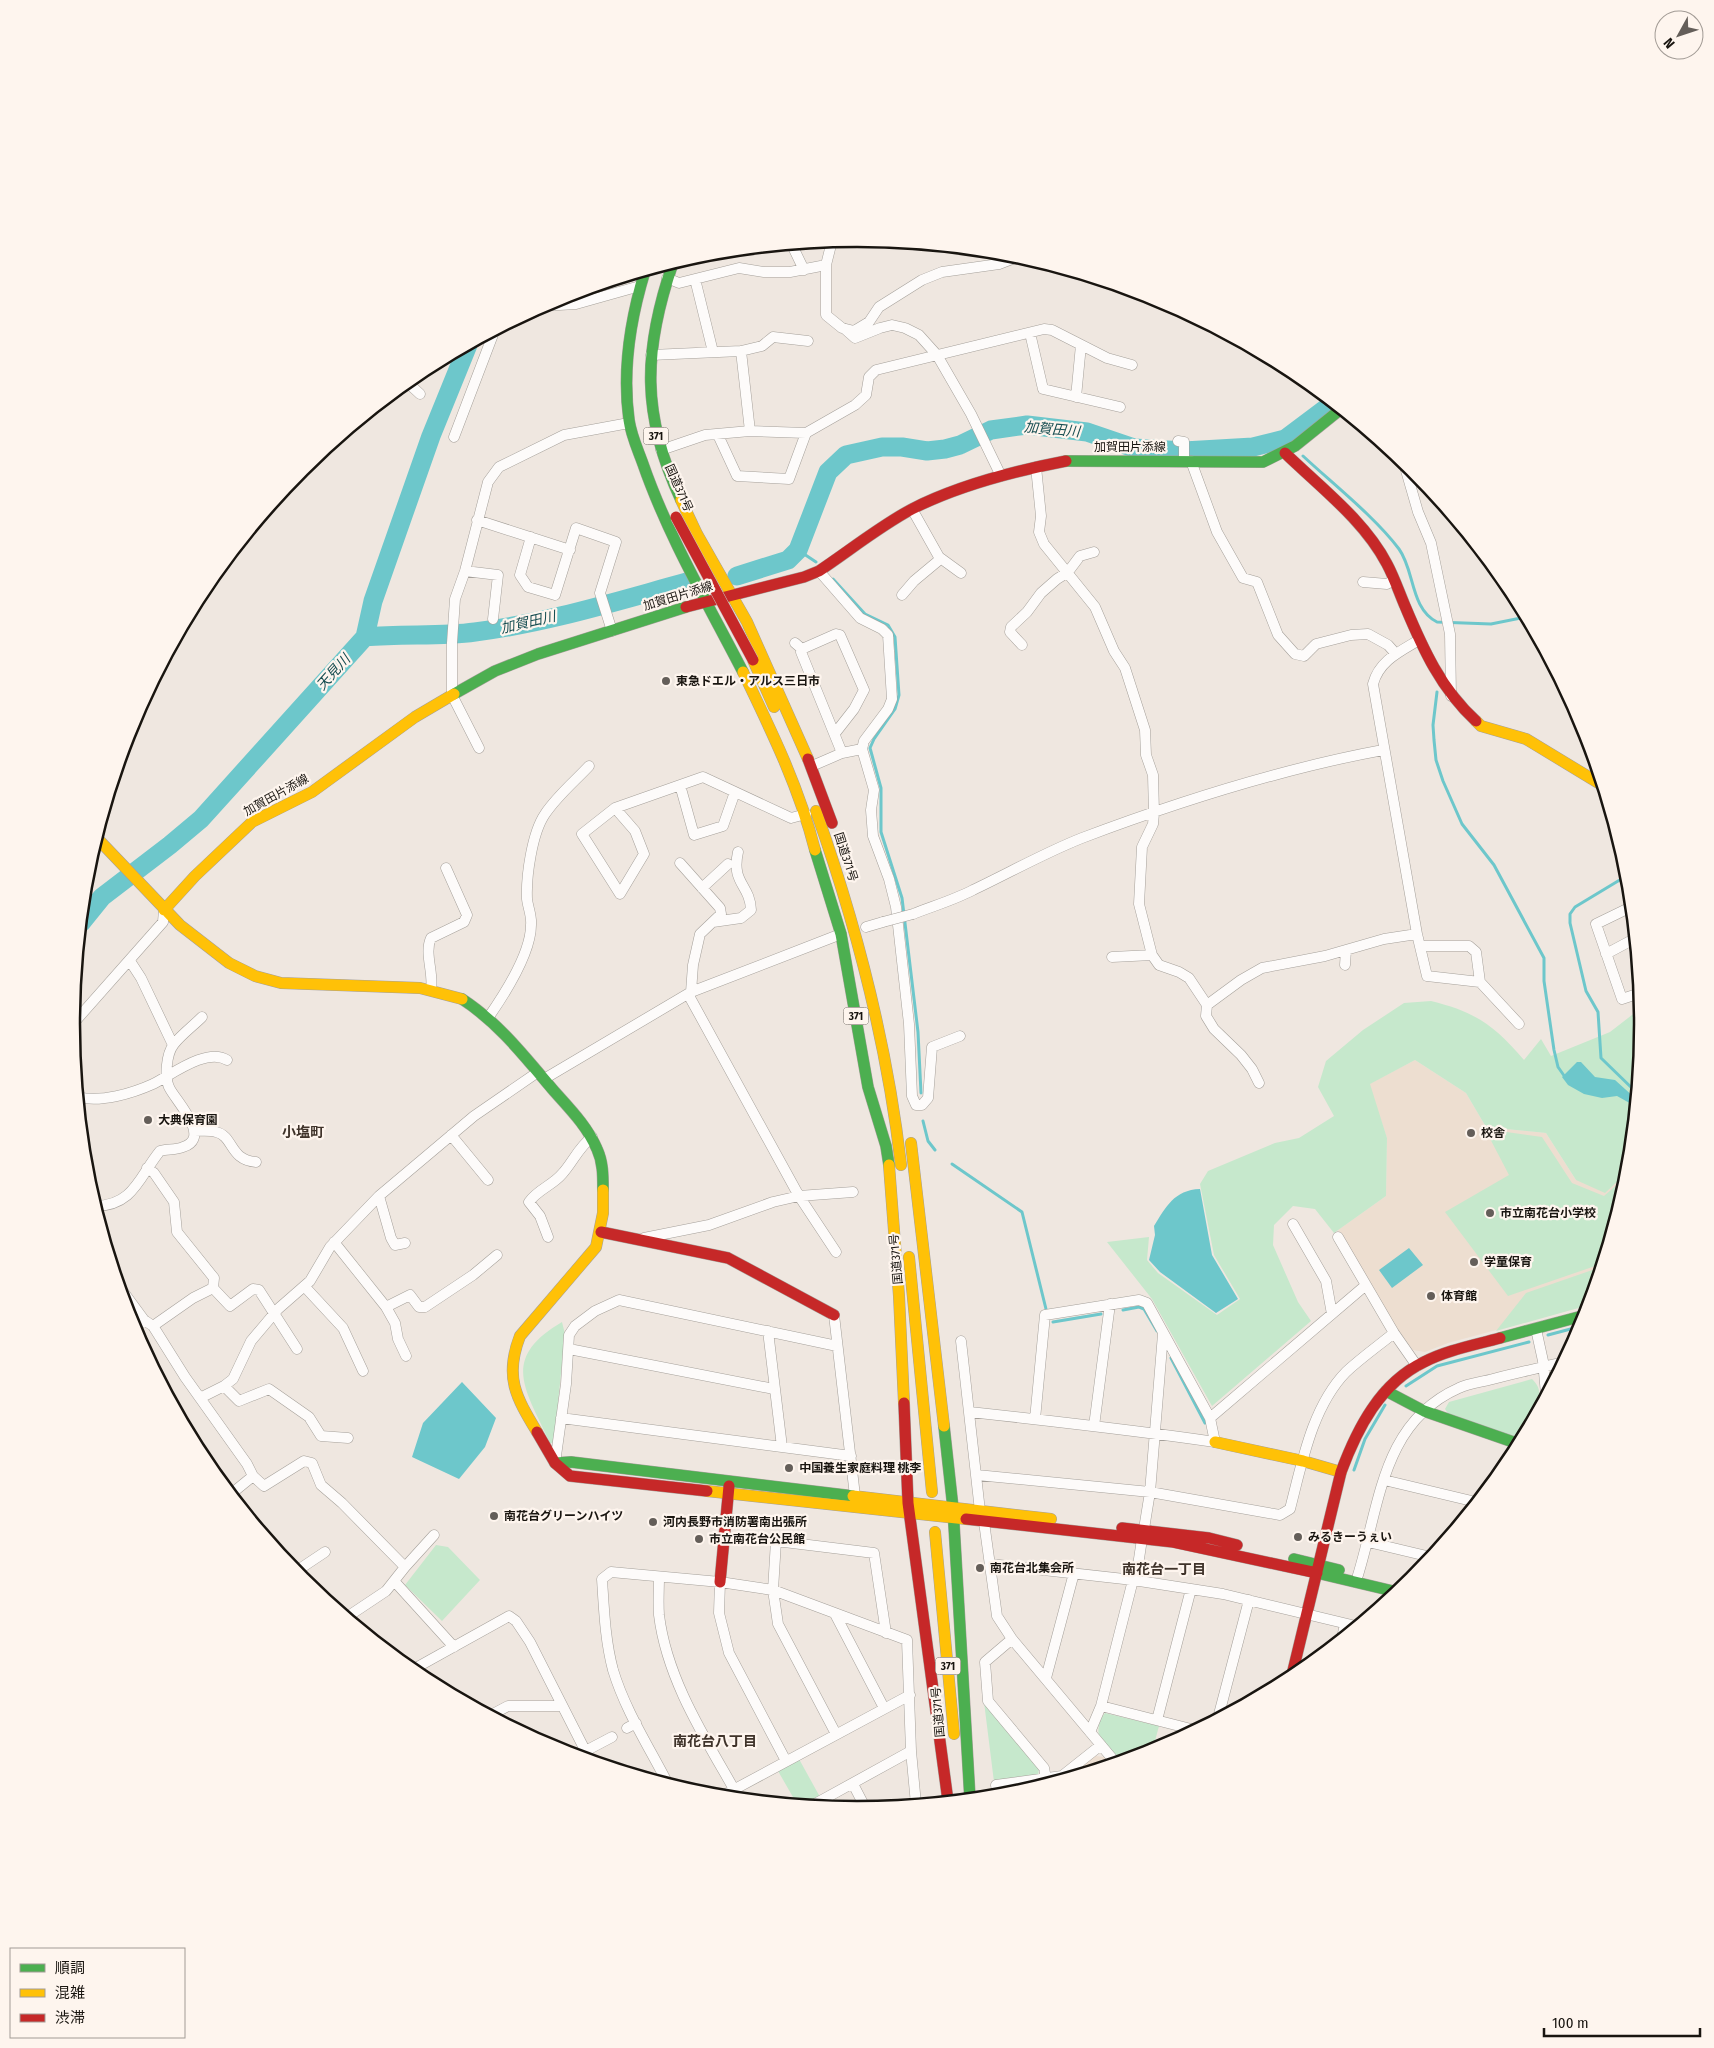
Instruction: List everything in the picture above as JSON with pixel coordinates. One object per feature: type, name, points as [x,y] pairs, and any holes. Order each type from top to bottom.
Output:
[{"type":"main road","name":"371","points":[[671,270],[655,320],[651,355],[650,408],[661,450],[673,484],[693,526],[733,594],[812,766],[858,901]]},
{"type":"main road","name":"371","points":[[640,411],[637,379],[638,352],[648,304],[659,272]]},
{"type":"main road","name":"371","points":[[643,277],[629,339],[625,378],[629,423],[655,498],[706,601],[733,650],[775,738],[806,814],[820,869],[838,921],[864,1019],[882,1108],[898,1144]]},
{"type":"main road","name":"加賀田片添線","points":[[164,910],[195,876],[252,822],[312,792],[415,718],[495,671],[610,627],[804,577],[819,571],[912,509],[942,495],[1001,476],[1066,461],[1186,460],[1263,462],[1285,453],[1336,413]]},
{"type":"main road","name":"国道371号","points":[[645,435],[654,466],[676,517],[753,660],[789,740],[825,835],[859,945],[881,1040],[889,1081],[902,1178]]},
{"type":"main road","points":[[1285,453],[1363,526],[1371,536],[1394,580],[1419,640],[1451,696],[1470,718],[1481,726],[1526,739],[1542,746],[1595,780]]},
{"type":"main road","points":[[825,835],[838,921]]},
{"type":"main road","points":[[101,843],[164,910],[230,964],[265,980],[431,990],[462,999],[488,1018],[588,1130],[603,1167],[601,1232],[596,1247],[584,1264],[520,1336],[514,1351],[511,1370],[515,1392],[556,1463],[570,1476],[728,1494],[953,1513],[1143,1534],[1395,1584]]},
{"type":"main road","name":"371","points":[[865,922],[910,1138],[953,1513],[970,1792]]},
{"type":"main road","name":"371","points":[[848,962],[868,1088],[886,1146],[891,1179],[899,1296],[908,1509],[947,1795]]},
{"type":"main road","name":"371","points":[[878,987],[881,1040]]},
{"type":"main road","name":"371","points":[[889,1081],[906,1121]]},
{"type":"main road","points":[[601,1232],[728,1258],[834,1315]]},
{"type":"main road","name":"国道371号","points":[[908,1250],[932,1492]]},
{"type":"main road","points":[[1294,1666],[1341,1472],[1362,1421],[1386,1390],[1417,1366],[1442,1354],[1576,1318]]},
{"type":"main road","points":[[1386,1390],[1424,1411],[1512,1442]]},
{"type":"main road","points":[[1215,1442],[1302,1461],[1341,1472]]},
{"type":"main road","points":[[556,1463],[571,1462],[855,1496],[908,1509]]},
{"type":"main road","points":[[720,1582],[729,1481]]},
{"type":"main road","points":[[953,1513],[971,1520],[982,1517]]},
{"type":"main road","name":"国道371号","points":[[935,1532],[959,1794]]},
{"type":"main road","points":[[1318,1569],[1389,1590]]},
{"type":"street","points":[[830,248],[826,266],[826,315],[855,338],[892,325],[906,328],[919,335],[936,355],[976,423],[1001,476]]},
{"type":"street","points":[[794,250],[804,270]]},
{"type":"street","points":[[846,329],[854,332],[862,328],[879,307],[934,275],[1006,261]]},
{"type":"street","points":[[667,278],[679,283],[739,268],[764,272],[804,270],[826,266]]},
{"type":"street","points":[[695,279],[713,352]]},
{"type":"street","points":[[563,305],[576,304],[640,286]]},
{"type":"street","points":[[661,450],[705,435],[750,431],[806,433],[855,405],[866,395],[869,377],[876,370],[1044,329],[1052,330],[1108,358],[1132,365]]},
{"type":"street","points":[[1030,333],[1043,389],[1120,407]]},
{"type":"street","points":[[651,355],[678,356],[713,352],[741,352],[762,346],[773,337],[808,341]]},
{"type":"street","points":[[454,437],[491,339]]},
{"type":"street","points":[[1076,397],[1081,345]]},
{"type":"street","points":[[741,352],[750,431]]},
{"type":"street","points":[[413,387],[420,394]]},
{"type":"street","points":[[479,748],[466,728],[452,695],[452,643],[455,599],[465,571],[488,482],[499,466],[564,435],[629,423]]},
{"type":"street","points":[[718,434],[737,476],[789,479],[806,433]]},
{"type":"street","points":[[1181,441],[1186,460],[1217,532],[1243,578],[1251,579],[1260,585],[1278,635],[1294,654],[1300,657],[1304,656],[1316,644],[1368,634],[1388,645],[1396,654]]},
{"type":"street","points":[[1036,467],[1041,516],[1039,532],[1044,544],[1095,607],[1114,651],[1125,668],[1145,730],[1146,755],[1153,775],[1154,824],[1142,847],[1139,904],[1152,955],[1159,965],[1179,972],[1189,978],[1207,1005],[1206,1016],[1214,1029],[1252,1068],[1259,1083]]},
{"type":"street","points":[[1408,477],[1418,512],[1431,543],[1449,630],[1451,696]]},
{"type":"street","points":[[912,509],[939,557],[962,573]]},
{"type":"street","points":[[477,520],[570,550]]},
{"type":"street","points":[[531,538],[520,574],[528,587],[555,595],[576,528],[616,542],[600,597],[610,627]]},
{"type":"street","points":[[1022,645],[1010,632],[1011,627],[1027,612],[1042,593],[1068,572],[1080,556],[1094,552]]},
{"type":"street","points":[[902,596],[914,581],[938,562],[939,557]]},
{"type":"street","points":[[465,571],[498,575],[493,619]]},
{"type":"street","points":[[819,571],[860,618],[882,629],[888,635],[892,699],[888,709],[864,742],[862,749],[874,790],[871,810],[873,836],[889,879],[896,907],[909,1024],[912,1096],[916,1105],[922,1105],[928,1098],[932,1048],[960,1036]]},
{"type":"street","points":[[1363,582],[1386,584],[1394,580]]},
{"type":"street","points":[[836,732],[854,708],[864,690],[840,635],[836,634],[799,646],[836,732],[842,753]]},
{"type":"street","points":[[1419,640],[1382,664],[1376,672],[1373,684],[1383,750],[1417,934],[1427,976],[1480,982]]},
{"type":"street","points":[[812,766],[842,753],[862,749]]},
{"type":"street","points":[[865,922],[883,922],[913,914],[972,891],[1081,839],[1154,813],[1271,775],[1323,761],[1383,750]]},
{"type":"street","points":[[488,1018],[502,997],[528,943],[532,925],[527,900],[528,876],[538,829],[545,814],[589,766]]},
{"type":"street","points":[[616,808],[635,831],[644,854],[620,894],[582,834],[616,808],[703,777],[791,818],[806,814]]},
{"type":"street","points":[[680,785],[694,836],[723,826],[735,792]]},
{"type":"street","points":[[713,922],[741,918],[751,910],[749,895],[739,883],[736,874],[738,852]]},
{"type":"street","points":[[680,863],[720,908],[721,914],[700,934],[689,993],[800,1196],[836,1252]]},
{"type":"street","points":[[702,888],[728,864]]},
{"type":"street","points":[[431,990],[433,981],[428,944],[431,938],[464,922],[467,915],[446,868]]},
{"type":"street","points":[[80,1017],[163,922],[164,910]]},
{"type":"street","points":[[1625,910],[1596,924],[1622,999],[1633,995]]},
{"type":"street","points":[[200,1398],[224,1386],[233,1379],[251,1341],[274,1313],[305,1287],[334,1242],[379,1196],[502,1095],[541,1076],[689,993],[841,934]]},
{"type":"street","points":[[1207,1005],[1241,980],[1262,968],[1346,950],[1384,939],[1417,934]]},
{"type":"street","points":[[1606,954],[1629,942]]},
{"type":"street","points":[[1420,946],[1469,946],[1476,952],[1480,982],[1519,1024]]},
{"type":"street","points":[[1345,965],[1346,950]]},
{"type":"street","points":[[1112,957],[1152,955]]},
{"type":"street","points":[[130,962],[141,978],[173,1045]]},
{"type":"street","points":[[102,1206],[106,1206],[132,1192],[160,1151],[184,1147],[191,1140],[195,1131],[193,1122],[169,1088],[167,1076],[173,1045],[202,1018]]},
{"type":"street","points":[[84,1098],[93,1099],[125,1094],[154,1084],[182,1066],[202,1059],[223,1057],[227,1060]]},
{"type":"street","points":[[195,1131],[217,1132],[226,1138],[237,1156],[256,1162]]},
{"type":"street","points":[[451,1135],[488,1180]]},
{"type":"street","points":[[548,1237],[540,1216],[529,1202],[533,1196],[562,1175],[575,1154],[592,1137]]},
{"type":"street","points":[[147,1168],[154,1173],[174,1202],[177,1232],[214,1278],[213,1288],[230,1306],[253,1288],[259,1290],[297,1349]]},
{"type":"street","points":[[640,1239],[709,1225],[773,1202],[800,1196],[853,1192]]},
{"type":"street","points":[[379,1196],[391,1238],[396,1245],[405,1243]]},
{"type":"street","points":[[1293,1224],[1326,1281],[1332,1314]]},
{"type":"street","points":[[1338,1238],[1394,1333],[1417,1366]]},
{"type":"street","points":[[334,1242],[386,1307],[395,1323],[398,1339],[406,1356]]},
{"type":"street","points":[[386,1307],[410,1295],[419,1307],[425,1307],[473,1275],[497,1255]]},
{"type":"street","points":[[1210,1418],[1366,1285]]},
{"type":"street","points":[[305,1287],[343,1328],[363,1371]]},
{"type":"street","points":[[153,1326],[193,1298],[213,1288]]},
{"type":"street","points":[[556,1463],[569,1335],[575,1326],[595,1311],[619,1300],[837,1346]]},
{"type":"street","points":[[970,1412],[1215,1442],[1210,1418],[1147,1303],[1139,1300],[1046,1315],[1034,1419]]},
{"type":"street","points":[[1094,1426],[1110,1304]]},
{"type":"street","points":[[133,1305],[144,1320],[153,1326],[253,1476],[264,1486],[304,1461],[312,1463],[322,1485],[405,1566]]},
{"type":"street","points":[[834,1315],[855,1496]]},
{"type":"street","points":[[140,1323],[144,1320]]},
{"type":"street","points":[[1536,1329],[1545,1385]]},
{"type":"street","points":[[768,1331],[782,1447]]},
{"type":"street","points":[[1090,1732],[1101,1706],[1133,1580],[1137,1572],[1150,1492],[1163,1333]]},
{"type":"street","points":[[977,1475],[1150,1492],[1280,1515],[1290,1509],[1302,1461],[1322,1408],[1346,1373],[1394,1333]]},
{"type":"street","points":[[961,1341],[982,1517],[997,1616],[1012,1639],[1112,1758]]},
{"type":"street","points":[[568,1349],[774,1389]]},
{"type":"street","points":[[1358,1575],[1384,1480],[1396,1446],[1407,1427],[1440,1399],[1461,1387],[1556,1364]]},
{"type":"street","points":[[224,1386],[239,1401],[269,1388],[309,1417],[321,1436],[348,1438]]},
{"type":"street","points":[[561,1418],[851,1456]]},
{"type":"street","points":[[236,1490],[253,1476]]},
{"type":"street","points":[[1384,1480],[1470,1501]]},
{"type":"street","points":[[352,1614],[386,1591],[395,1582],[405,1566],[434,1535]]},
{"type":"street","points":[[836,1734],[778,1624],[773,1590],[776,1540],[874,1553],[886,1633]]},
{"type":"street","points":[[1368,1542],[1423,1555]]},
{"type":"street","points":[[302,1567],[326,1552]]},
{"type":"street","points":[[990,1564],[1133,1580],[1191,1589],[1249,1600],[1349,1625]]},
{"type":"street","points":[[663,1777],[632,1726],[608,1647],[602,1579],[611,1572],[720,1582],[773,1590],[907,1640],[916,1798]]},
{"type":"street","points":[[1046,1678],[1074,1573]]},
{"type":"street","points":[[659,1576],[659,1615],[666,1648],[678,1685],[734,1791]]},
{"type":"street","points":[[395,1582],[454,1647]]},
{"type":"street","points":[[720,1582],[719,1613],[729,1653],[786,1761]]},
{"type":"street","points":[[1157,1720],[1191,1589]]},
{"type":"street","points":[[1220,1711],[1249,1600]]},
{"type":"street","points":[[836,1614],[884,1708]]},
{"type":"street","points":[[419,1666],[509,1616],[516,1620],[530,1642],[586,1750],[612,1737]]},
{"type":"street","points":[[1012,1639],[985,1662],[988,1701],[1044,1768],[1046,1778]]},
{"type":"street","points":[[740,1791],[786,1761],[910,1695]]},
{"type":"street","points":[[496,1712],[508,1706],[562,1706]]},
{"type":"street","points":[[1101,1706],[1186,1728]]},
{"type":"street","points":[[1066,1772],[1100,1745]]},
{"type":"street","points":[[823,1800],[912,1750]]},
{"type":"street","points":[[997,1788],[996,1785],[1027,1782]]},
{"type":"street","points":[[852,1784],[861,1801]]},
{"type":"shaded area","name":"市立南花台小学校","points":[[1415,1060],[1466,1093],[1486,1127],[1546,1133],[1576,1180],[1618,1180],[1608,1225],[1580,1307],[1448,1343],[1425,1352],[1413,1350],[1398,1331],[1338,1230],[1386,1196],[1387,1138],[1369,1084]]},
{"type":"shaded area","points":[[1095,1756],[1104,1757],[1107,1760],[1080,1768]]},
{"type":"green space","points":[[1431,1001],[1447,1005],[1473,1016],[1494,1029],[1524,1060],[1541,1039],[1551,1056],[1610,1032],[1634,1014],[1632,1075],[1627,1125],[1618,1181],[1605,1193],[1576,1180],[1546,1133],[1486,1127],[1466,1093],[1415,1060],[1370,1084],[1387,1138],[1386,1196],[1334,1233],[1315,1209],[1293,1206],[1274,1225],[1273,1245],[1298,1302],[1311,1321],[1212,1406],[1152,1299],[1107,1242],[1149,1237],[1147,1260],[1158,1273],[1217,1315],[1240,1299],[1214,1255],[1200,1184],[1208,1171],[1275,1143],[1299,1138],[1334,1116],[1318,1087],[1326,1061],[1363,1030],[1404,1003]]},
{"type":"green space","points":[[1485,1129],[1542,1137],[1572,1183],[1604,1196],[1617,1185],[1608,1225],[1595,1266],[1508,1296],[1445,1212],[1509,1175]]},
{"type":"green space","points":[[1594,1269],[1580,1307],[1496,1331],[1526,1293]]},
{"type":"green space","points":[[562,1322],[565,1334],[554,1443],[550,1443],[527,1391],[523,1376],[524,1363],[530,1349],[542,1336]]},
{"type":"green space","points":[[1532,1379],[1540,1393],[1514,1438],[1449,1415],[1445,1409],[1449,1402]]},
{"type":"green space","points":[[436,1545],[448,1547],[480,1580],[442,1621],[405,1585]]},
{"type":"green space","points":[[984,1702],[1039,1769],[1038,1775],[994,1782]]},
{"type":"green space","points":[[1105,1713],[1159,1726],[1155,1742],[1116,1756],[1099,1735],[1099,1724]]},
{"type":"green space","points":[[799,1759],[820,1797],[816,1799],[793,1798],[778,1771]]},
{"type":"water","points":[[1577,1062],[1581,1062],[1595,1077],[1615,1080],[1630,1094],[1629,1103],[1617,1096],[1602,1098],[1584,1094],[1568,1085],[1562,1077]]},
{"type":"water","points":[[1200,1189],[1212,1255],[1238,1299],[1216,1313],[1160,1272],[1149,1260],[1155,1235],[1154,1226],[1167,1206],[1177,1196],[1191,1190]]},
{"type":"water","points":[[1409,1248],[1423,1265],[1392,1288],[1379,1270]]},
{"type":"water","points":[[462,1382],[496,1418],[485,1447],[459,1479],[412,1457],[423,1423]]},
{"type":"waterway","name":"天見川","points":[[88,914],[102,897],[201,819],[365,637],[373,601],[431,436],[464,354]]},
{"type":"waterway","name":"加賀田川","points":[[737,576],[788,560],[798,550],[828,472],[846,455],[882,447],[902,447],[927,451],[945,449],[960,445],[991,430],[1027,425],[1087,432],[1134,448],[1184,451],[1253,447],[1285,439],[1328,407]]},
{"type":"waterway","name":"加賀田川","points":[[1285,439],[1288,442]]},
{"type":"waterway","points":[[1303,456],[1366,513],[1399,549],[1408,568],[1417,599],[1428,616],[1437,622],[1491,624],[1519,618]]},
{"type":"waterway","points":[[798,550],[816,562]]},
{"type":"waterway","points":[[833,579],[865,614],[888,625],[895,637],[899,695],[895,709],[870,748],[881,788],[881,832],[902,898],[918,1032],[921,1093]]},
{"type":"waterway","name":"加賀田川","points":[[365,637],[434,635],[502,628],[582,611],[687,582]]},
{"type":"waterway","points":[[1437,692],[1433,725],[1436,760],[1462,824],[1494,865],[1544,958],[1544,981],[1554,1050],[1558,1067],[1565,1077]]},
{"type":"waterway","points":[[1620,880],[1575,907],[1570,914],[1570,923],[1586,991],[1598,1012],[1601,1058],[1631,1087]]},
{"type":"waterway","points":[[923,1121],[928,1141],[935,1150]]},
{"type":"waterway","points":[[952,1164],[1022,1212],[1046,1309]]},
{"type":"waterway","points":[[1123,1310],[1139,1307],[1144,1309],[1157,1331]]},
{"type":"waterway","points":[[1053,1322],[1101,1314]]},
{"type":"waterway","points":[[1548,1335],[1572,1329]]},
{"type":"waterway","points":[[1406,1386],[1437,1366],[1529,1342]]},
{"type":"waterway","points":[[1171,1358],[1205,1423]]},
{"type":"waterway","points":[[1354,1470],[1365,1439],[1385,1405]]},
{"type":"traffic: fast","points":[[671,270],[656,325],[651,382],[653,411],[659,439],[668,469],[681,500]]},
{"type":"traffic: fast","points":[[643,277],[635,308],[627,363],[627,401],[631,431],[653,491],[676,544],[743,672]]},
{"type":"traffic: fast","points":[[1066,461],[1263,462],[1295,446],[1336,413]]},
{"type":"traffic: fast","points":[[454,694],[495,671],[538,654],[686,607]]},
{"type":"traffic: fast","points":[[815,850],[841,934],[868,1087],[886,1146],[889,1165]]},
{"type":"traffic: fast","points":[[462,999],[488,1019],[511,1041],[583,1125],[599,1154],[603,1190]]},
{"type":"traffic: fast","points":[[1500,1338],[1576,1318]]},
{"type":"traffic: fast","points":[[1386,1391],[1424,1411],[1512,1442]]},
{"type":"traffic: fast","points":[[944,1426],[953,1508],[970,1792]]},
{"type":"traffic: fast","points":[[555,1463],[571,1462],[853,1496]]},
{"type":"traffic: fast","points":[[1294,1559],[1339,1570]]},
{"type":"traffic: fast","points":[[1317,1573],[1388,1590]]},
{"type":"traffic: slow","points":[[681,500],[697,534],[747,622],[808,759]]},
{"type":"traffic: slow","points":[[753,660],[774,707]]},
{"type":"traffic: slow","points":[[743,672],[793,781],[815,850]]},
{"type":"traffic: slow","points":[[164,910],[195,876],[252,822],[312,792],[415,717],[454,694]]},
{"type":"traffic: slow","points":[[1476,721],[1481,726],[1526,739],[1595,781]]},
{"type":"traffic: slow","points":[[816,811],[845,898],[869,986],[888,1075],[901,1165]]},
{"type":"traffic: slow","points":[[102,843],[180,925],[229,963],[255,976],[281,983],[420,988],[462,999]]},
{"type":"traffic: slow","points":[[911,1143],[944,1426]]},
{"type":"traffic: slow","points":[[889,1165],[899,1296],[904,1403]]},
{"type":"traffic: slow","points":[[537,1432],[523,1408],[515,1386],[513,1375],[515,1350],[520,1336],[596,1247],[603,1213],[603,1190]]},
{"type":"traffic: slow","points":[[909,1257],[932,1492]]},
{"type":"traffic: slow","points":[[1215,1442],[1303,1461],[1341,1472]]},
{"type":"traffic: slow","points":[[707,1491],[966,1519]]},
{"type":"traffic: slow","points":[[853,1496],[1051,1519]]},
{"type":"traffic: slow","points":[[935,1532],[954,1734]]},
{"type":"traffic: jam","points":[[1285,453],[1354,519],[1377,548],[1390,569],[1419,638],[1434,668],[1453,696],[1476,721]]},
{"type":"traffic: jam","points":[[686,607],[804,577],[819,571],[888,523],[930,500],[987,480],[1066,461]]},
{"type":"traffic: jam","points":[[676,517],[753,660]]},
{"type":"traffic: jam","points":[[808,759],[832,823]]},
{"type":"traffic: jam","points":[[601,1232],[728,1258],[834,1315]]},
{"type":"traffic: jam","points":[[1294,1666],[1341,1472],[1347,1456],[1372,1409],[1395,1382],[1408,1371],[1424,1362],[1442,1354],[1500,1338]]},
{"type":"traffic: jam","points":[[904,1403],[908,1503],[947,1795]]},
{"type":"traffic: jam","points":[[537,1432],[555,1463],[570,1476],[707,1491]]},
{"type":"traffic: jam","points":[[720,1582],[729,1486]]},
{"type":"traffic: jam","points":[[966,1519],[1173,1542],[1317,1573]]},
{"type":"traffic: jam","points":[[1122,1528],[1209,1538],[1237,1545]]},
{"type":"place","name":"東急ドエル・アルス三日市","points":[[666,681]]},
{"type":"place","name":"大典保育園","points":[[148,1120]]},
{"type":"place","name":"校舎","points":[[1471,1133]]},
{"type":"place","name":"市立南花台小学校","points":[[1490,1213]]},
{"type":"place","name":"学童保育","points":[[1474,1262]]},
{"type":"place","name":"体育館","points":[[1431,1296]]},
{"type":"place","name":"中国養生家庭料理 桃李","points":[[789,1468]]},
{"type":"place","name":"南花台グリーンハイツ","points":[[494,1516]]},
{"type":"place","name":"河内長野市消防署南出張所","points":[[653,1522]]},
{"type":"place","name":"みるきーうぇい","points":[[1298,1537]]},
{"type":"place","name":"市立南花台公民館","points":[[699,1539]]},
{"type":"place","name":"南花台北集会所","points":[[980,1568]]},
{"type":"district","name":"小塩町","points":[[303,1132]]},
{"type":"district","name":"南花台一丁目","points":[[1164,1569]]},
{"type":"district","name":"南花台八丁目","points":[[715,1741]]}]
